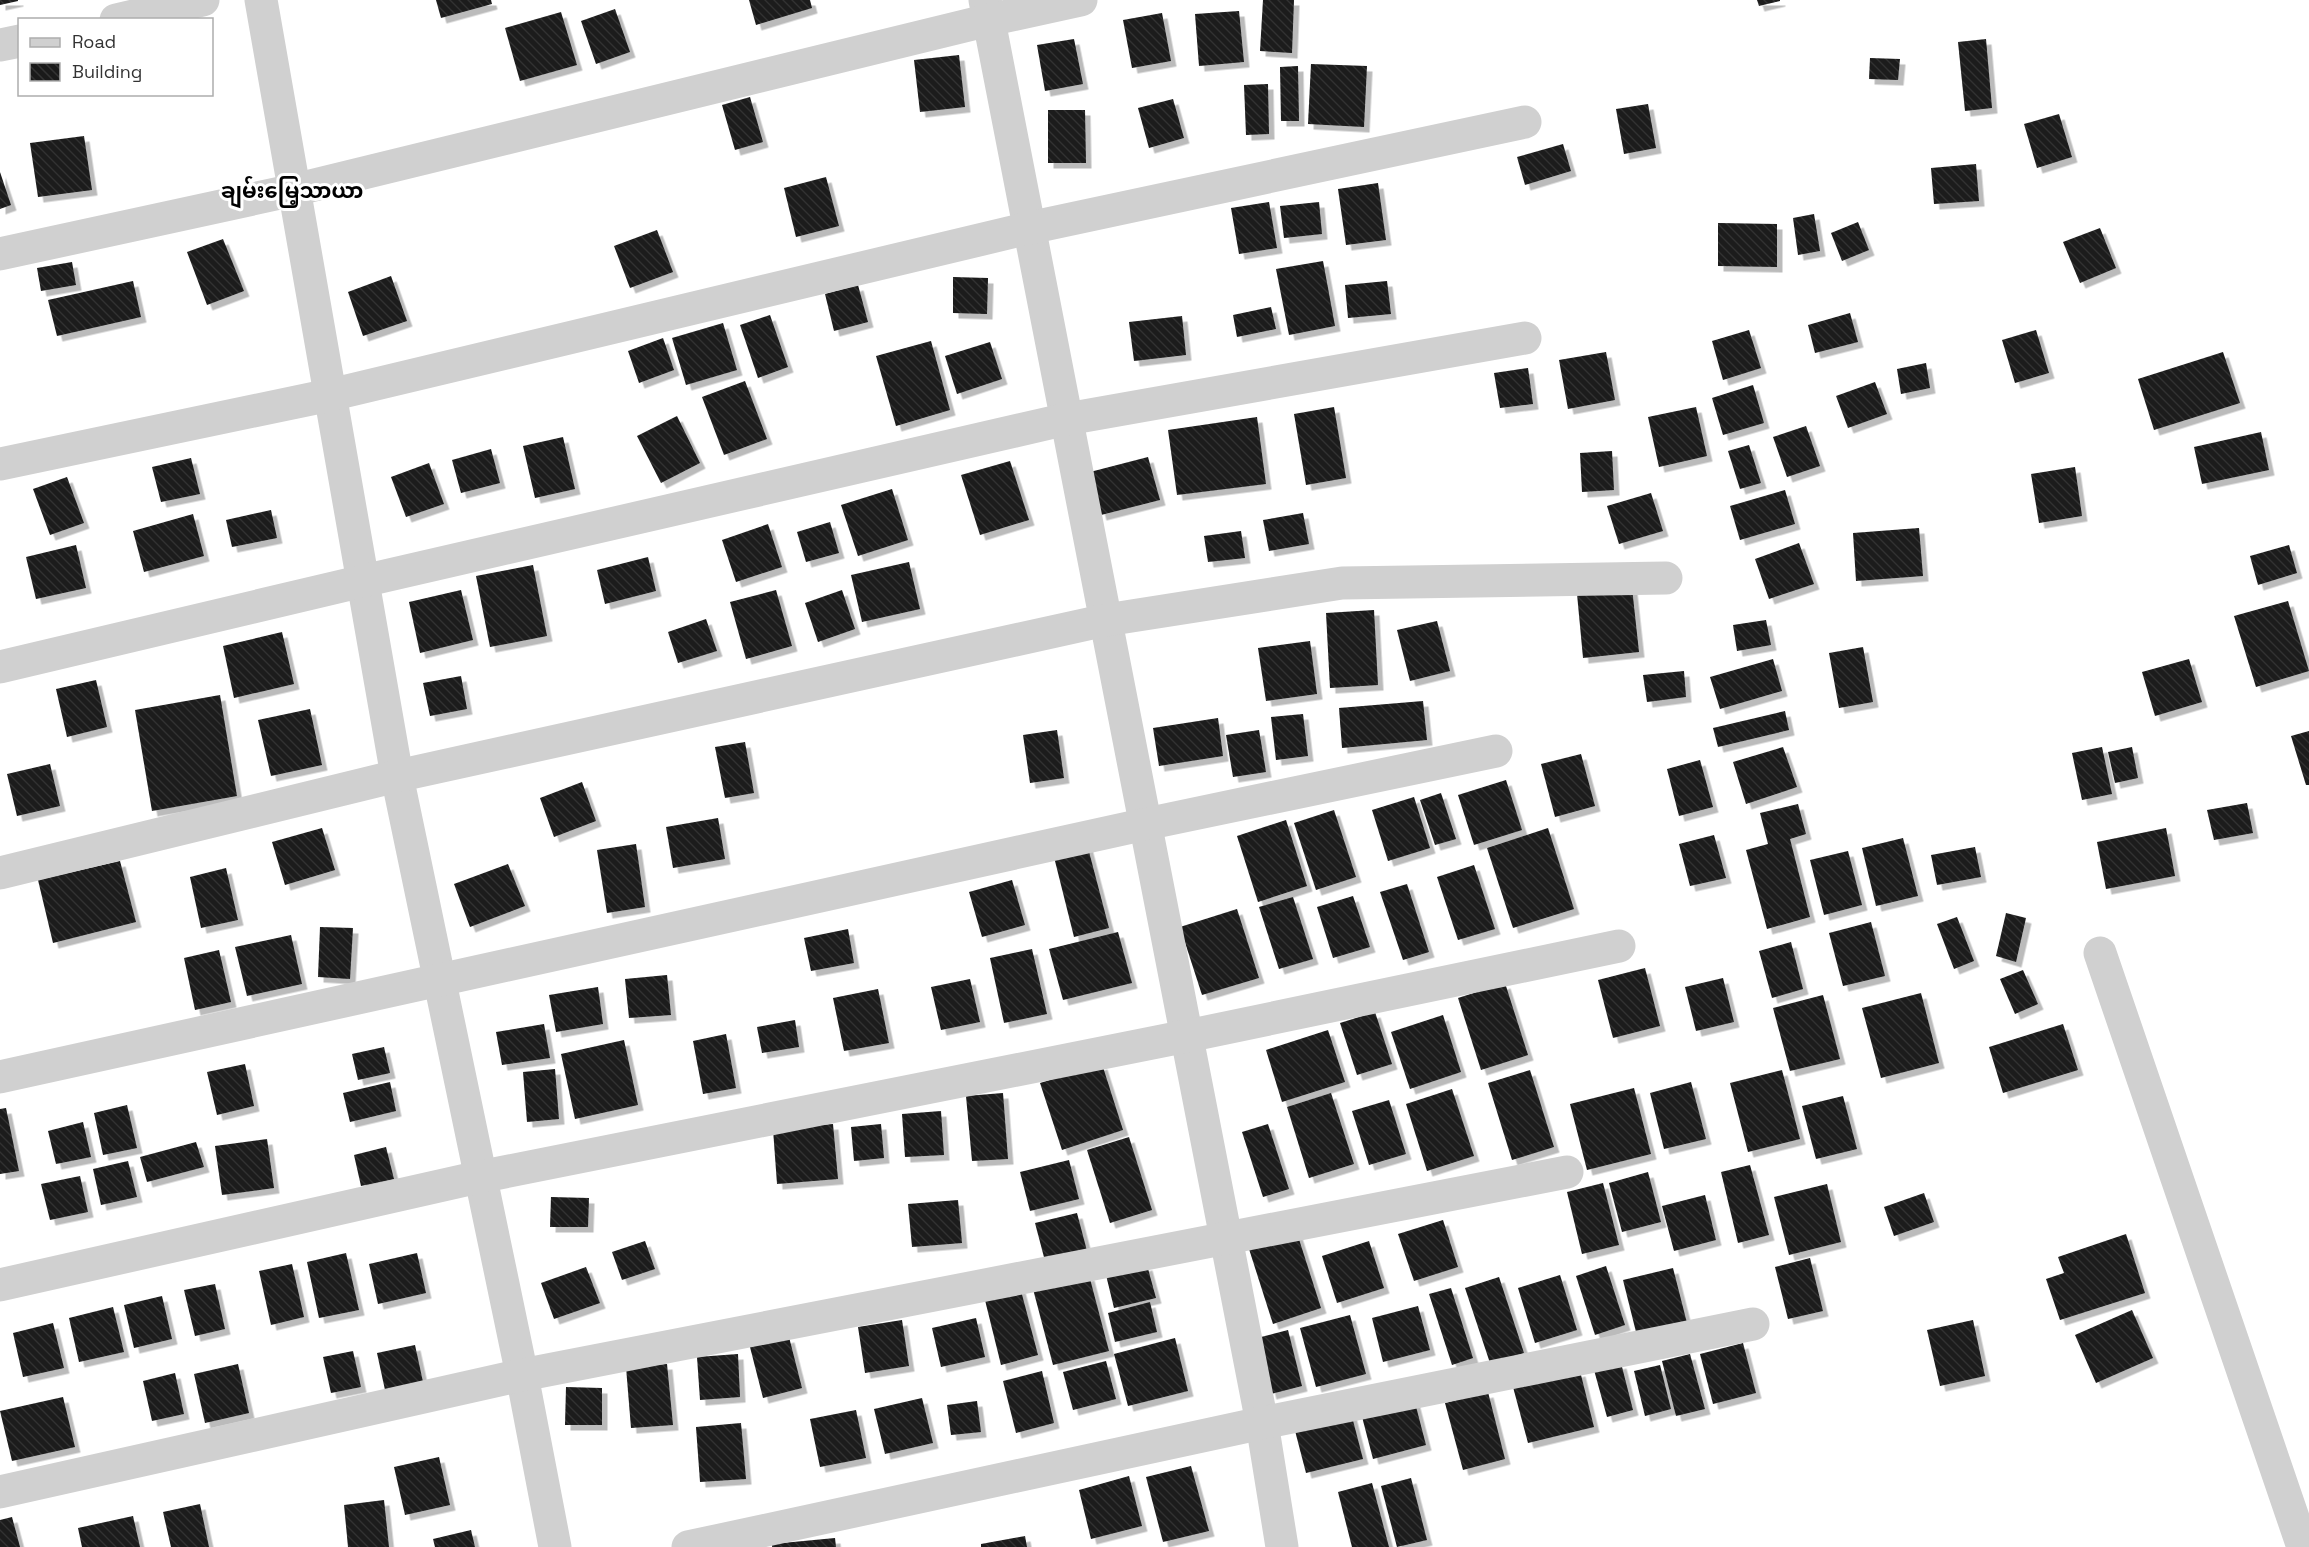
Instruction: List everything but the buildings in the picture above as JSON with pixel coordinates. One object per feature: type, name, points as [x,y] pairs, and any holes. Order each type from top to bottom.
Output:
[{"type":"street","points":[[125,18],[203,0]]},
{"type":"street","points":[[261,0],[397,776],[522,1375],[555,1547]]},
{"type":"street","points":[[0,254],[294,190],[987,10],[1081,0]]},
{"type":"street","points":[[987,10],[1227,1239],[1262,1423],[1282,1547]]},
{"type":"street","points":[[0,45],[18,41]]},
{"type":"street","points":[[0,465],[330,395],[1029,228],[1525,122]]},
{"type":"street","points":[[0,667],[1066,419],[1525,338]]},
{"type":"street","points":[[0,873],[397,776],[1106,620],[1341,583],[1666,578]]},
{"type":"street","points":[[0,1077],[1146,824],[1496,751]]},
{"type":"street","points":[[0,1285],[479,1177],[1186,1036],[1619,946]]},
{"type":"street","points":[[2100,953],[2303,1547]]},
{"type":"street","points":[[0,1492],[522,1375],[1567,1172]]},
{"type":"street","points":[[688,1547],[1262,1423],[1753,1324]]},
{"type":"district","name":"ချမ်းမြေ့သာယာ","points":[[292,191]]}]
